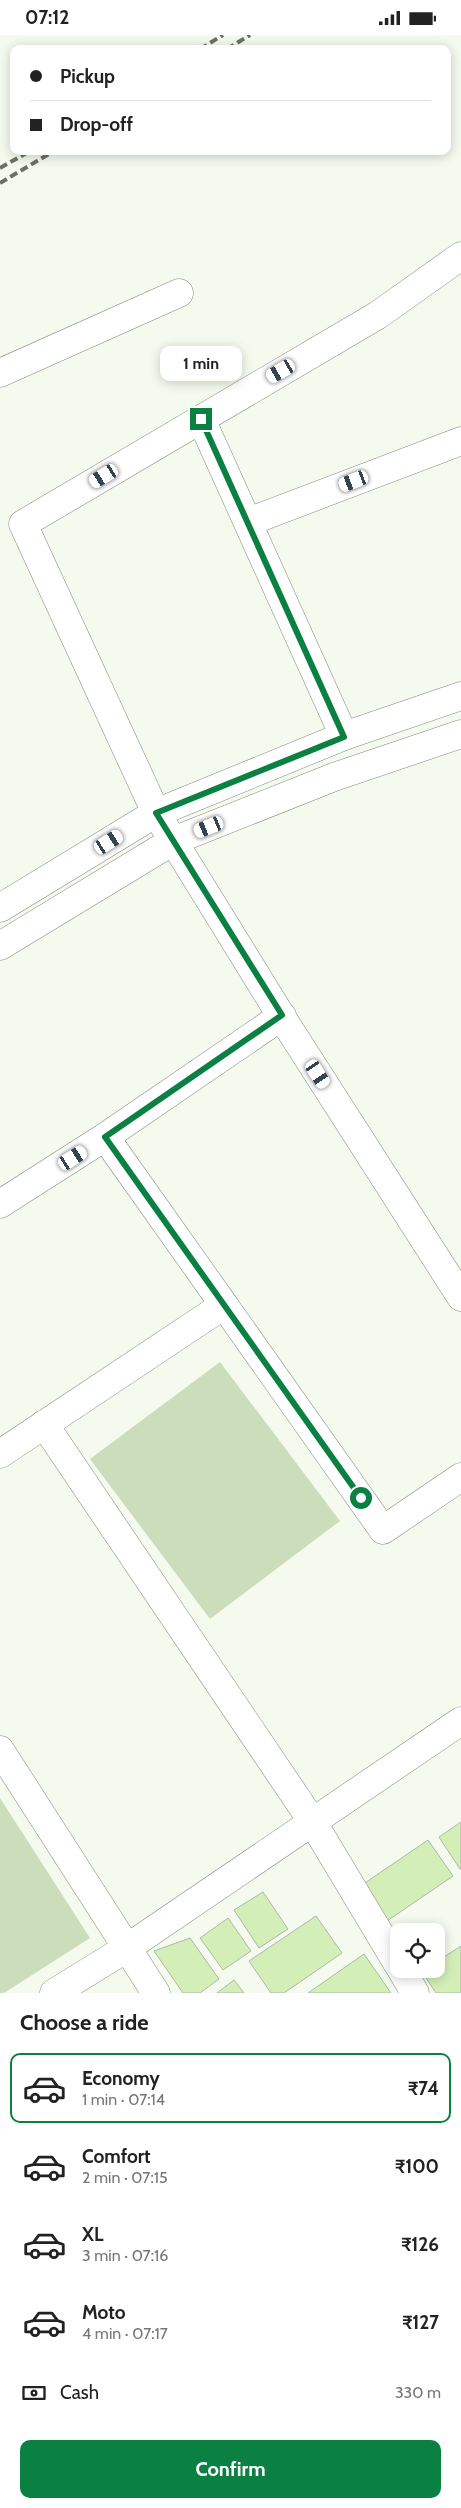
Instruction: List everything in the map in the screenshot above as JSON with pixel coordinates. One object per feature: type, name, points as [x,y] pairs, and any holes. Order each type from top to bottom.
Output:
[{"type":"street","points":[[461,257],[378,315],[23,524],[156,813],[461,1297]]},
{"type":"street","points":[[0,373],[179,293]]},
{"type":"street","points":[[201,419],[344,737]]},
{"type":"street","points":[[248,522],[461,441]]},
{"type":"street","points":[[0,908],[156,813],[344,737],[461,696]]},
{"type":"street","points":[[0,946],[173,841],[334,777],[461,734]]},
{"type":"street","points":[[0,1204],[105,1137],[282,1015]]},
{"type":"street","points":[[105,1137],[384,1531],[461,1477]]},
{"type":"street","points":[[0,1454],[224,1305]]},
{"type":"street","points":[[44,1425],[312,1821],[390,1950]]},
{"type":"street","points":[[54,1993],[127,1948],[461,1721]]},
{"type":"street","points":[[0,1751],[156,1993]]},
{"type":"street","points":[[406,1978],[415,1993]]},
{"type":"green space","points":[[220,1362],[340,1521],[210,1619],[90,1459]]},
{"type":"green space","points":[[0,1798],[90,1938],[4,1993],[0,1993]]},
{"type":"building","points":[[461,1822],[461,1869],[460,1869],[439,1837]]},
{"type":"building","points":[[428,1840],[453,1876],[384,1923],[359,1887]]},
{"type":"building","points":[[263,1892],[288,1929],[259,1948],[234,1910]]},
{"type":"building","points":[[316,1916],[342,1953],[284,1993],[271,1993],[249,1961]]},
{"type":"building","points":[[228,1918],[251,1951],[223,1970],[200,1938]]},
{"type":"building","points":[[190,1938],[219,1979],[200,1993],[183,1993],[154,1951]]},
{"type":"building","points":[[461,1946],[461,1993],[436,1993],[426,1978],[445,1978],[445,1956]]},
{"type":"building","points":[[364,1954],[391,1993],[308,1993]]},
{"type":"building","points":[[234,1980],[244,1993],[217,1993]]},
{"type":"railway","points":[[207,45],[223,35]]},
{"type":"railway","points":[[234,45],[250,35]]},
{"type":"railway","points":[[0,168],[23,155]]},
{"type":"railway","points":[[0,183],[47,155]]},
{"type":"route","points":[[201,419],[344,737],[156,813],[282,1015],[105,1137],[361,1498]]}]
